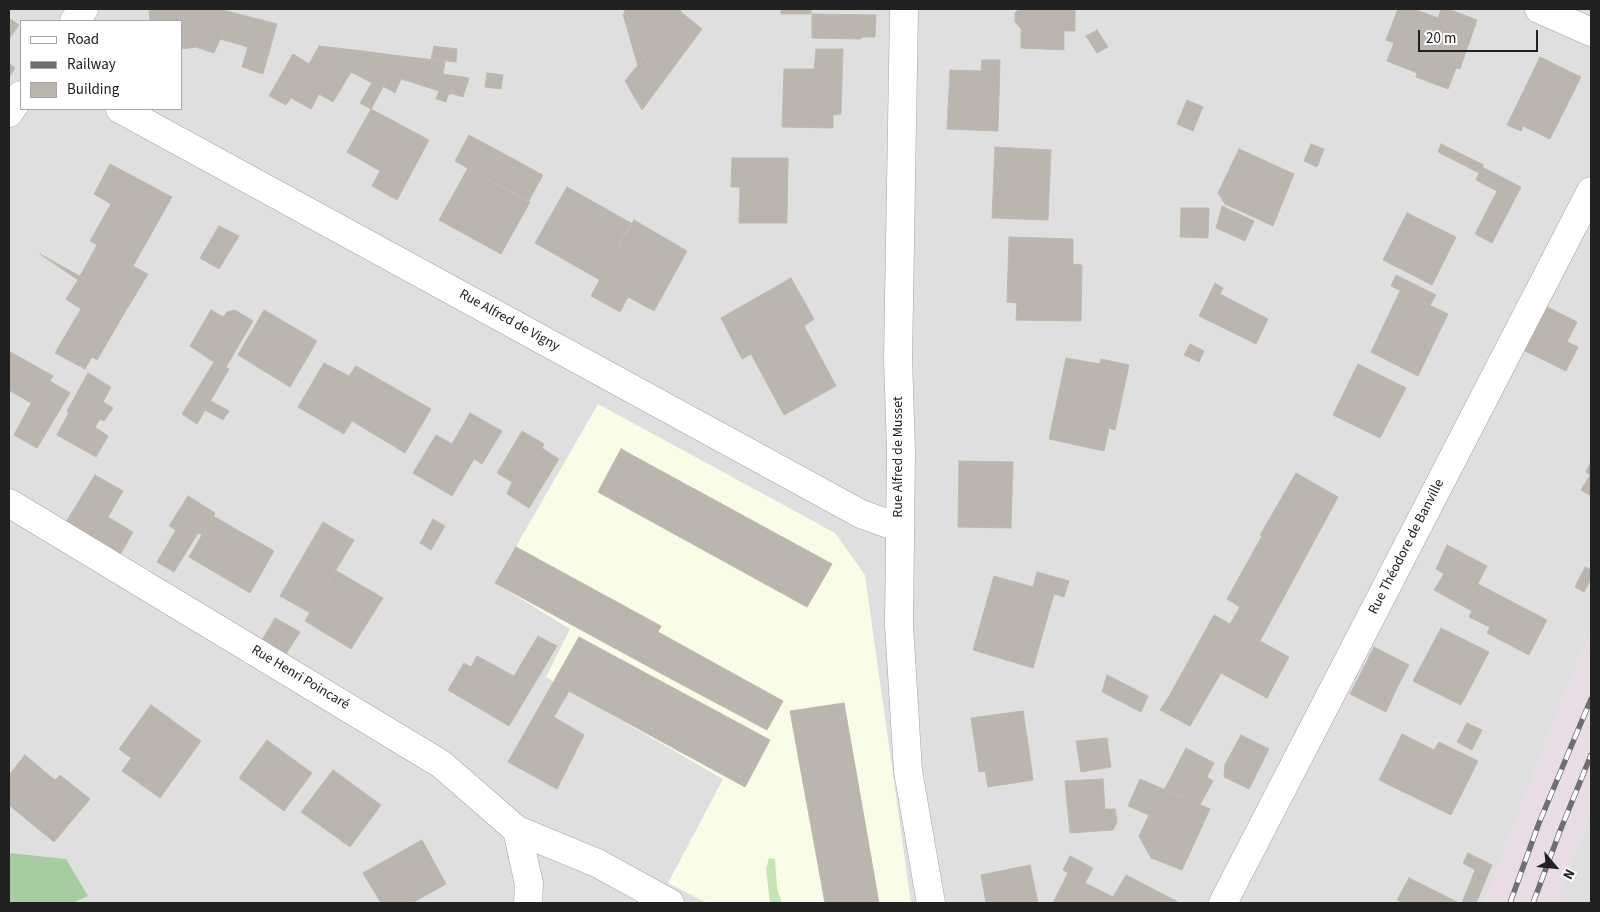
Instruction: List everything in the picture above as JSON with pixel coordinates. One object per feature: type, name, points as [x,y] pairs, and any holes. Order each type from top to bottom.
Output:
[{"type":"street","points":[[75,20],[84,9]]},
{"type":"street","name":"Rue Alfred de Musset","points":[[904,9],[898,359],[901,451],[899,625],[908,771],[931,903]]},
{"type":"street","points":[[1539,9],[1591,32]]},
{"type":"street","points":[[9,113],[20,96]]},
{"type":"street","name":"Rue Alfred de Vigny","points":[[122,110],[861,514],[900,528]]},
{"type":"street","name":"Rue Théodore de Banville","points":[[1223,903],[1591,191]]},
{"type":"street","name":"Rue Henri Poincaré","points":[[9,503],[441,764],[517,830],[597,863],[670,903]]},
{"type":"street","points":[[517,830],[529,884],[528,903]]},
{"type":"shaded area","points":[[9,9],[1591,9],[1591,633],[1571,678],[1484,903],[9,903]]},
{"type":"shaded area","points":[[598,404],[835,533],[865,575],[911,903],[707,903],[668,883],[723,779],[546,677],[570,629],[495,583]]},
{"type":"shaded area","points":[[1591,633],[1591,809],[1557,903],[1484,903],[1571,678]]},
{"type":"shaded area","points":[[1591,809],[1591,903],[1557,903],[1590,812]]},
{"type":"green space","points":[[9,853],[66,859],[88,896],[72,903],[9,903]]},
{"type":"green space","points":[[769,858],[775,859],[777,888],[782,903],[770,903],[766,869]]},
{"type":"building","points":[[149,9],[219,9],[223,33],[214,53],[196,47],[182,49],[182,20],[150,20]]},
{"type":"building","points":[[219,9],[277,24],[263,74],[242,67],[248,47],[220,39],[223,33]]},
{"type":"building","points":[[624,9],[680,9],[681,12],[638,66],[623,14],[625,14]]},
{"type":"building","points":[[781,9],[811,9],[811,14],[781,14]]},
{"type":"building","points":[[1019,9],[1075,10],[1075,31],[1064,31],[1064,50],[1021,48],[1021,29],[1015,22],[1015,13]]},
{"type":"building","points":[[1398,9],[1414,9],[1438,18],[1441,9],[1448,9],[1477,20],[1460,69],[1456,68],[1448,89],[1416,77],[1417,73],[1387,61],[1394,43],[1386,40]]},
{"type":"building","points":[[681,12],[702,29],[642,110],[625,81]]},
{"type":"building","points":[[812,14],[876,15],[875,37],[862,37],[861,39],[812,38]]},
{"type":"building","points":[[9,18],[19,25],[9,39]]},
{"type":"building","points":[[1097,30],[1108,47],[1097,53],[1086,36]]},
{"type":"building","points":[[319,46],[400,56],[371,109],[360,103],[372,83],[351,72],[333,102],[319,94],[311,109],[291,98],[286,105],[269,96],[293,54],[309,64]]},
{"type":"building","points":[[434,46],[457,49],[456,62],[431,59]]},
{"type":"building","points":[[816,49],[843,49],[841,114],[833,115],[833,128],[782,127],[784,69],[814,69]]},
{"type":"building","points":[[400,56],[445,61],[443,74],[469,78],[463,97],[450,93],[446,102],[436,99],[439,91],[389,75]]},
{"type":"building","points":[[1540,57],[1581,77],[1550,139],[1523,126],[1521,131],[1507,125]]},
{"type":"building","points":[[982,60],[1000,60],[998,131],[947,129],[950,70],[981,71]]},
{"type":"building","points":[[9,63],[15,68],[9,77]]},
{"type":"building","points":[[487,73],[503,75],[501,89],[485,87]]},
{"type":"building","points":[[389,75],[401,79],[395,93],[383,86]]},
{"type":"building","points":[[1187,100],[1203,107],[1193,131],[1177,124]]},
{"type":"building","points":[[371,109],[429,140],[397,200],[372,186],[380,171],[347,152]]},
{"type":"building","points":[[469,135],[543,175],[528,202],[455,161]]},
{"type":"building","points":[[1311,144],[1324,149],[1317,167],[1304,161]]},
{"type":"building","points":[[1441,144],[1484,165],[1482,167],[1521,187],[1492,243],[1475,234],[1497,191],[1476,180],[1479,173],[1438,152]]},
{"type":"building","points":[[995,147],[1051,150],[1048,220],[992,218]]},
{"type":"building","points":[[1239,149],[1294,174],[1273,226],[1225,204],[1218,193]]},
{"type":"building","points":[[732,158],[788,158],[787,223],[739,223],[740,187],[731,187]]},
{"type":"building","points":[[110,164],[172,197],[133,266],[148,274],[130,304],[80,276],[97,245],[90,241],[111,204],[94,194]]},
{"type":"building","points":[[468,168],[530,202],[501,254],[439,220]]},
{"type":"building","points":[[567,187],[631,223],[600,280],[535,243]]},
{"type":"building","points":[[1222,206],[1254,221],[1245,241],[1216,228]]},
{"type":"building","points":[[1181,208],[1209,208],[1208,238],[1180,237]]},
{"type":"building","points":[[1407,213],[1456,237],[1432,285],[1383,260]]},
{"type":"building","points":[[634,220],[687,251],[654,311],[599,281]]},
{"type":"building","points":[[219,226],[239,236],[219,269],[200,258]]},
{"type":"building","points":[[1009,237],[1073,239],[1073,264],[1082,265],[1081,321],[1016,320],[1017,303],[1007,302]]},
{"type":"building","points":[[40,254],[130,304],[125,312]]},
{"type":"building","points":[[1396,275],[1436,295],[1430,305],[1391,286]]},
{"type":"building","points":[[791,278],[814,319],[804,326],[836,386],[784,415],[751,354],[742,359],[721,318]]},
{"type":"building","points":[[78,280],[125,312],[97,360],[92,357],[85,369],[55,353],[81,309],[66,299]]},
{"type":"building","points":[[599,281],[628,297],[620,312],[591,296]]},
{"type":"building","points":[[1215,283],[1223,288],[1220,294],[1268,319],[1256,344],[1199,316]]},
{"type":"building","points":[[1400,291],[1448,314],[1418,376],[1371,352]]},
{"type":"building","points":[[1545,306],[1577,322],[1567,342],[1534,326]]},
{"type":"building","points":[[211,310],[223,317],[227,312],[235,310],[253,321],[226,367],[229,369],[197,424],[182,414],[214,362],[190,346]]},
{"type":"building","points":[[264,310],[317,341],[290,387],[238,355]]},
{"type":"building","points":[[1534,326],[1578,347],[1566,371],[1523,350]]},
{"type":"building","points":[[1190,344],[1204,351],[1199,362],[1184,355]]},
{"type":"building","points":[[9,351],[53,376],[50,381],[70,393],[37,448],[14,435],[31,403],[9,390]]},
{"type":"building","points":[[1066,358],[1100,364],[1101,359],[1129,365],[1115,430],[1109,428],[1104,451],[1049,439]]},
{"type":"building","points":[[324,363],[349,376],[356,366],[377,378],[344,434],[298,407]]},
{"type":"building","points":[[1358,364],[1406,388],[1380,438],[1333,415]]},
{"type":"building","points":[[88,373],[111,387],[103,402],[113,408],[104,421],[100,419],[95,427],[108,436],[96,457],[57,435],[69,412],[67,411]]},
{"type":"building","points":[[377,378],[431,409],[405,453],[352,421]]},
{"type":"building","points":[[211,401],[229,411],[223,420],[205,410]]},
{"type":"building","points":[[470,413],[502,431],[482,464],[474,459],[452,496],[413,473],[436,435],[452,444]]},
{"type":"building","points":[[522,431],[544,444],[542,448],[559,459],[529,508],[507,494],[512,482],[497,473]]},
{"type":"building","points":[[621,449],[832,564],[807,607],[598,492]]},
{"type":"building","points":[[959,461],[1013,462],[1011,528],[958,527]]},
{"type":"building","points":[[1591,461],[1591,496],[1581,490],[1590,475],[1586,472]]},
{"type":"building","points":[[1296,473],[1338,497],[1304,560],[1260,535]]},
{"type":"building","points":[[95,475],[123,491],[108,517],[133,532],[120,555],[66,522]]},
{"type":"building","points":[[188,496],[215,513],[202,535],[198,533],[174,572],[157,562],[176,530],[169,526]]},
{"type":"building","points":[[213,516],[274,551],[250,593],[189,557]]},
{"type":"building","points":[[433,519],[445,526],[431,550],[420,543]]},
{"type":"building","points":[[323,522],[354,540],[310,613],[280,596]]},
{"type":"building","points":[[1262,536],[1304,560],[1260,641],[1230,624],[1240,607],[1227,599]]},
{"type":"building","points":[[1447,545],[1487,566],[1472,595],[1478,598],[1472,611],[1434,590],[1444,574],[1436,569]]},
{"type":"building","points":[[516,547],[661,626],[654,639],[676,652],[664,675],[495,583]]},
{"type":"building","points":[[1585,567],[1591,570],[1591,579],[1584,592],[1575,587]]},
{"type":"building","points":[[335,570],[383,598],[351,649],[305,621]]},
{"type":"building","points":[[1037,572],[1069,581],[1064,597],[1054,594],[1033,668],[973,650],[994,576],[1033,587]]},
{"type":"building","points":[[1478,584],[1547,620],[1529,655],[1487,633],[1490,627],[1469,617],[1478,598],[1472,595]]},
{"type":"building","points":[[1214,615],[1289,657],[1267,698],[1221,673],[1197,714],[1168,698]]},
{"type":"building","points":[[275,618],[300,632],[286,654],[262,640]]},
{"type":"building","points":[[1441,628],[1489,652],[1461,705],[1413,681]]},
{"type":"building","points":[[658,632],[783,701],[767,730],[664,675],[676,652],[654,639]]},
{"type":"building","points":[[538,636],[557,646],[509,726],[448,690],[464,663],[471,667],[477,656],[514,676]]},
{"type":"building","points":[[579,637],[770,740],[745,787],[569,691],[554,717],[584,735],[557,789],[508,762]]},
{"type":"building","points":[[1374,647],[1409,665],[1397,688],[1362,671]]},
{"type":"building","points":[[1362,671],[1397,688],[1386,712],[1350,694]]},
{"type":"building","points":[[1107,675],[1148,696],[1141,712],[1102,692]]},
{"type":"building","points":[[1168,698],[1197,714],[1190,726],[1160,710]]},
{"type":"building","points":[[844,703],[879,903],[825,903],[790,711]]},
{"type":"building","points":[[151,705],[201,741],[160,798],[122,771],[131,758],[119,749]]},
{"type":"building","points":[[1023,711],[1031,764],[979,772],[971,718]]},
{"type":"building","points":[[1467,723],[1482,730],[1472,750],[1457,742]]},
{"type":"building","points":[[1402,734],[1434,750],[1439,742],[1478,761],[1451,815],[1379,780]]},
{"type":"building","points":[[1241,735],[1269,749],[1258,771],[1229,757]]},
{"type":"building","points":[[1107,738],[1111,767],[1081,772],[1076,741]]},
{"type":"building","points":[[267,740],[312,773],[284,811],[239,778]]},
{"type":"building","points":[[1186,748],[1214,763],[1207,777],[1213,781],[1202,801],[1168,783]]},
{"type":"building","points":[[25,755],[55,780],[60,775],[90,799],[54,842],[9,805],[9,775]]},
{"type":"building","points":[[1229,757],[1258,771],[1249,789],[1224,777],[1225,764]]},
{"type":"building","points":[[1031,764],[1033,780],[988,787],[985,771]]},
{"type":"building","points":[[333,770],[381,805],[350,847],[301,812]]},
{"type":"building","points":[[1103,779],[1105,809],[1115,809],[1117,822],[1113,830],[1070,833],[1065,781]]},
{"type":"building","points":[[1140,779],[1210,809],[1182,870],[1151,858],[1139,836],[1149,815],[1128,806]]},
{"type":"building","points":[[1168,783],[1202,801],[1200,805],[1164,790]]},
{"type":"building","points":[[422,840],[446,884],[412,903],[381,903],[363,873]]},
{"type":"building","points":[[1468,853],[1492,865],[1476,903],[1462,903],[1475,870],[1463,863]]},
{"type":"building","points":[[1070,856],[1093,868],[1074,903],[1053,903],[1068,873],[1063,870]]},
{"type":"building","points":[[1030,865],[1038,903],[986,903],[981,875]]},
{"type":"building","points":[[1126,875],[1178,902],[1074,903],[1085,883],[1113,897]]},
{"type":"building","points":[[1409,878],[1459,903],[1402,903],[1397,900]]},
{"type":"railway","points":[[1510,903],[1539,823],[1591,699]]},
{"type":"railway","points":[[1533,903],[1591,755]]}]
